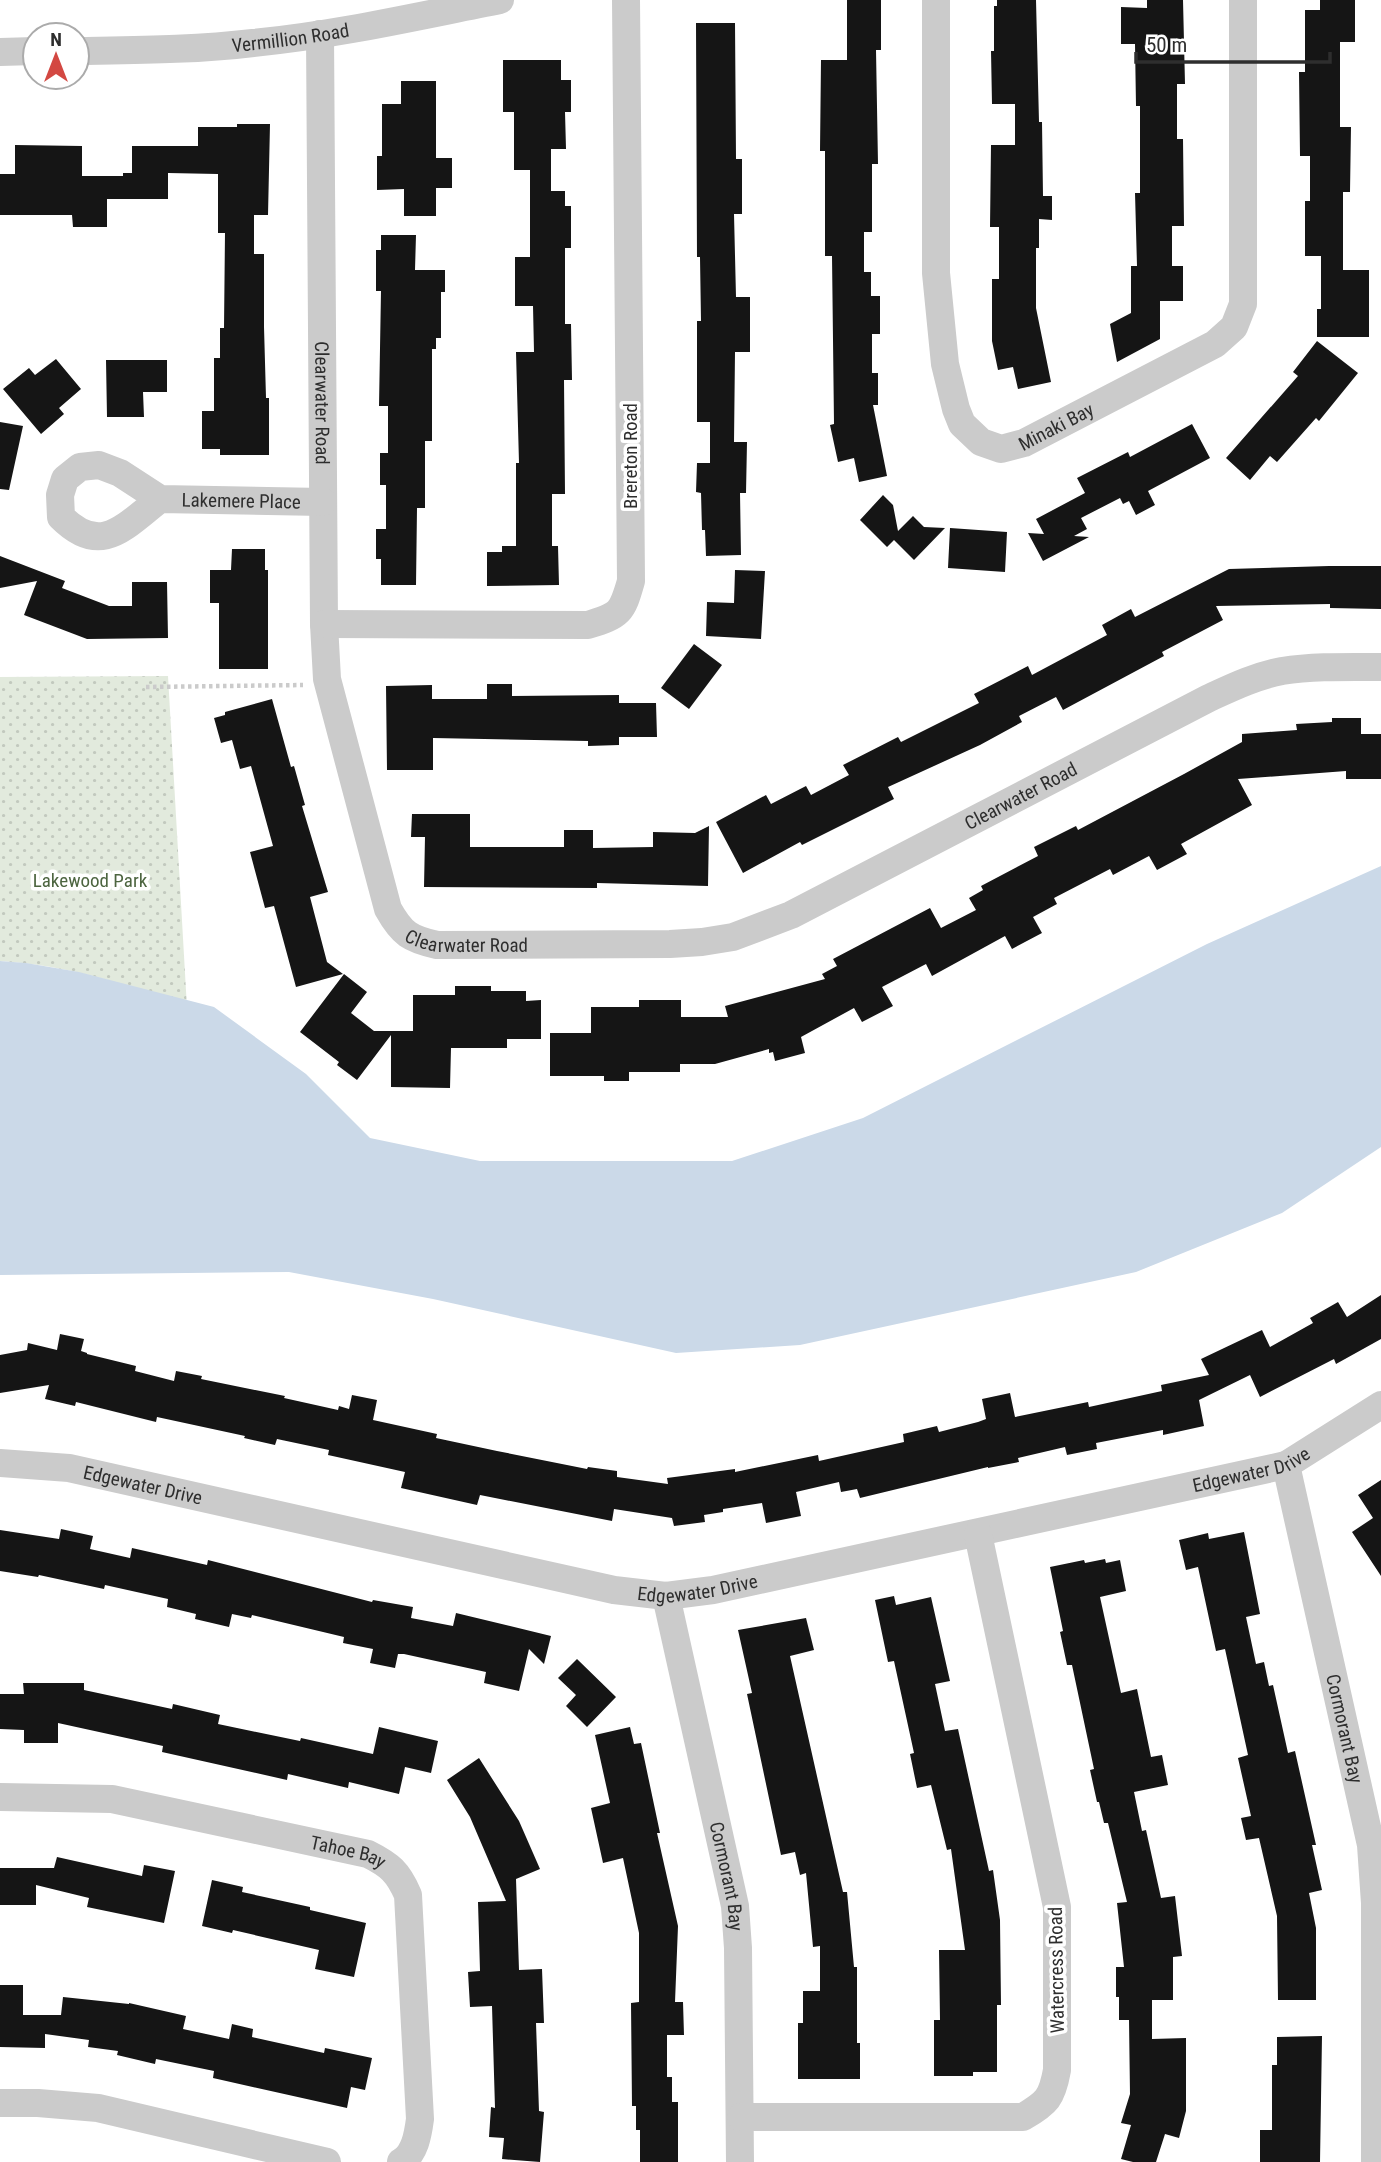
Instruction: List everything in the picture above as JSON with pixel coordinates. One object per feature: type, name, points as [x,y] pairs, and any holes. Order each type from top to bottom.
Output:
[{"type":"street","name":"Vermillion Road","points":[[91,51],[188,49],[253,44],[500,0]]},
{"type":"street","name":"Brereton Road","points":[[324,624],[588,625],[612,618],[625,605],[631,581],[626,0]]},
{"type":"street","name":"Minaki Bay","points":[[936,0],[936,273],[945,364],[962,424],[981,442],[1001,449],[1024,443],[1215,344],[1234,327],[1243,304],[1243,0]]},
{"type":"street","name":"Clearwater Road","points":[[320,34],[324,624],[327,679],[388,909],[398,926],[412,939],[437,945],[670,944],[733,937],[791,915],[1246,681],[1280,671],[1319,667],[1381,667]]},
{"type":"street","points":[[0,52],[21,51]]},
{"type":"street","name":"Lakemere Place","points":[[160,499],[324,502]]},
{"type":"street","name":"Edgewater Drive","points":[[0,1463],[69,1468],[614,1590],[666,1596],[713,1590],[1286,1465],[1381,1405]]},
{"type":"street","name":"Cormorant Bay","points":[[1286,1465],[1371,1845],[1375,1903],[1375,2162]]},
{"type":"street","name":"Watercress Road","points":[[741,2117],[1023,2117],[1044,2105],[1054,2090],[1058,2070],[1057,1907],[978,1534]]},
{"type":"street","name":"Cormorant Bay","points":[[666,1596],[735,1906],[738,1948],[740,2162]]},
{"type":"street","name":"Tahoe Bay","points":[[0,1797],[112,1798],[368,1854],[387,1864],[401,1877],[408,1895],[420,2119],[416,2141],[401,2162]]},
{"type":"street","points":[[0,2103],[98,2108],[327,2162]]},
{"type":"path","points":[[146,687],[311,684]]},
{"type":"green space","name":"Lakewood Park","points":[[168,676],[187,1008],[142,991],[72,971],[0,961],[0,677]]},
{"type":"water","points":[[1381,866],[1381,1147],[1282,1213],[1136,1272],[800,1345],[676,1353],[433,1299],[289,1272],[0,1275],[0,961],[79,972],[214,1007],[306,1074],[370,1138],[480,1161],[732,1161],[863,1118],[1207,944]]},
{"type":"building","points":[[847,0],[881,0],[881,50],[876,50],[878,164],[872,164],[872,232],[864,232],[864,272],[871,272],[871,296],[880,296],[880,334],[872,334],[872,373],[878,373],[878,405],[873,405],[887,476],[859,482],[854,458],[838,462],[830,425],[834,424],[832,256],[825,256],[825,151],[820,151],[821,60],[847,60]]},
{"type":"building","points":[[997,0],[1036,0],[1043,196],[1052,196],[1052,220],[1039,219],[1039,248],[1036,248],[1036,308],[1051,382],[1018,389],[1013,367],[998,370],[992,341],[992,279],[999,279],[999,227],[990,227],[991,145],[1015,145],[1015,104],[992,104],[991,51],[994,51],[994,6],[997,6]]},
{"type":"building","points":[[1147,0],[1183,0],[1185,84],[1177,84],[1177,139],[1183,139],[1184,226],[1172,226],[1172,266],[1183,266],[1183,301],[1160,301],[1160,339],[1117,362],[1110,324],[1131,313],[1131,266],[1137,266],[1135,193],[1140,193],[1140,106],[1136,106],[1135,44],[1121,44],[1121,7],[1147,8]]},
{"type":"building","points":[[1320,0],[1355,0],[1355,42],[1340,42],[1340,127],[1351,127],[1350,192],[1343,192],[1343,270],[1369,270],[1369,337],[1317,337],[1317,309],[1321,309],[1321,256],[1305,256],[1305,201],[1310,201],[1310,156],[1300,156],[1299,72],[1305,72],[1305,10],[1320,10]]},
{"type":"building","points":[[696,23],[735,23],[736,159],[742,159],[742,214],[734,214],[736,297],[750,297],[750,352],[735,352],[734,442],[747,442],[746,493],[740,493],[741,555],[706,556],[701,493],[696,492],[697,463],[710,463],[710,422],[697,422],[697,321],[701,321],[700,257],[697,257]]},
{"type":"building","points":[[503,60],[561,60],[561,80],[571,80],[571,112],[565,112],[566,149],[551,149],[551,191],[565,191],[565,206],[571,206],[571,248],[565,248],[565,324],[571,324],[572,380],[564,380],[565,494],[552,494],[552,546],[558,546],[559,585],[487,586],[487,552],[502,552],[502,546],[516,546],[516,463],[519,463],[516,352],[534,352],[533,306],[515,306],[515,257],[530,257],[530,170],[514,170],[514,112],[503,112]]},
{"type":"building","points":[[401,81],[436,81],[436,158],[452,158],[452,188],[436,188],[436,216],[404,216],[404,189],[377,190],[377,156],[382,156],[382,104],[401,104]]},
{"type":"building","points":[[237,124],[270,124],[268,215],[254,215],[254,254],[264,254],[269,455],[220,455],[220,449],[202,449],[202,411],[214,411],[214,358],[220,358],[220,328],[224,328],[225,233],[218,233],[218,174],[168,173],[168,199],[107,199],[107,227],[73,227],[72,215],[0,215],[0,174],[15,174],[15,145],[82,146],[82,176],[123,176],[123,173],[132,173],[132,146],[198,146],[198,127],[237,127]]},
{"type":"building","points":[[381,235],[416,235],[415,270],[445,270],[445,292],[441,292],[441,338],[436,338],[436,349],[432,349],[432,441],[425,441],[425,508],[417,508],[416,585],[381,585],[381,559],[376,559],[376,529],[386,529],[386,485],[380,485],[380,453],[388,453],[388,406],[379,406],[381,291],[376,291],[376,250],[381,250]]},
{"type":"building","points":[[1317,341],[1358,373],[1319,421],[1316,418],[1277,462],[1270,456],[1250,480],[1226,458],[1298,376],[1293,372]]},
{"type":"building","points":[[56,359],[81,389],[59,408],[64,414],[41,434],[3,389],[29,368],[35,375]]},
{"type":"building","points":[[106,360],[167,360],[167,392],[143,392],[144,417],[107,417]]},
{"type":"building","points":[[0,422],[23,426],[9,490],[0,489]]},
{"type":"building","points":[[1192,424],[1210,458],[1148,491],[1155,505],[1136,515],[1129,501],[1123,504],[1120,498],[1081,518],[1087,529],[1074,536],[1089,537],[1043,561],[1028,533],[1044,534],[1036,519],[1085,493],[1077,478],[1128,452],[1130,457]]},
{"type":"building","points":[[883,495],[893,505],[898,531],[913,516],[924,527],[945,528],[914,560],[894,540],[887,547],[860,520]]},
{"type":"building","points":[[950,528],[1007,532],[1005,572],[948,568]]},
{"type":"building","points":[[232,549],[265,549],[265,570],[268,570],[268,669],[219,669],[219,603],[210,603],[210,570],[231,570]]},
{"type":"building","points":[[0,556],[65,581],[62,588],[109,606],[132,606],[132,582],[167,582],[168,638],[87,639],[24,615],[37,581],[0,588]]},
{"type":"building","points":[[1381,566],[1381,609],[1330,608],[1330,604],[1216,606],[1223,620],[1162,652],[1164,656],[1063,710],[1056,697],[1019,716],[1022,722],[980,745],[888,787],[894,799],[802,845],[800,842],[743,873],[716,822],[766,795],[771,804],[806,786],[811,795],[849,775],[843,765],[898,737],[901,742],[979,703],[974,694],[1028,666],[1032,675],[1107,635],[1102,625],[1131,609],[1135,617],[1229,569]]},
{"type":"building","points":[[735,570],[765,571],[761,639],[706,636],[707,602],[734,603]]},
{"type":"building","points":[[694,644],[722,665],[689,709],[661,688]]},
{"type":"building","points":[[487,684],[512,684],[512,696],[619,695],[619,703],[656,703],[657,737],[619,737],[619,745],[588,746],[588,741],[433,738],[433,770],[387,770],[386,686],[432,685],[432,699],[487,699]]},
{"type":"building","points":[[272,699],[291,767],[294,766],[305,805],[302,806],[328,892],[310,897],[327,962],[343,974],[296,987],[274,906],[265,908],[250,852],[273,846],[251,766],[240,769],[232,740],[221,743],[214,718],[225,715],[225,712]]},
{"type":"building","points":[[1332,718],[1361,718],[1361,734],[1381,734],[1381,779],[1346,779],[1346,771],[1238,779],[1252,805],[1181,844],[1187,854],[1157,870],[1149,856],[1113,875],[1110,869],[1054,898],[1057,904],[1033,917],[1042,933],[1012,949],[1005,936],[932,976],[926,964],[882,987],[893,1006],[862,1022],[854,1008],[801,1037],[805,1053],[775,1061],[773,1052],[769,1053],[769,1049],[715,1064],[680,1064],[680,1072],[629,1072],[629,1081],[604,1081],[604,1076],[550,1076],[550,1033],[591,1033],[591,1007],[639,1007],[639,1000],[681,1000],[681,1017],[728,1017],[725,1006],[825,979],[822,974],[837,966],[833,959],[930,908],[941,928],[976,910],[969,898],[983,890],[981,886],[1038,856],[1034,847],[1076,826],[1078,830],[1184,774],[1242,742],[1242,734],[1297,730],[1296,724],[1332,722]]},
{"type":"building","points":[[412,814],[470,814],[470,847],[564,847],[564,830],[593,830],[593,848],[653,847],[653,832],[695,833],[709,826],[708,886],[597,883],[597,888],[424,887],[425,837],[411,837]]},
{"type":"building","points":[[344,974],[367,992],[351,1013],[374,1031],[413,1031],[413,995],[455,995],[455,986],[491,986],[491,991],[526,991],[526,1001],[541,1000],[541,1039],[507,1039],[507,1048],[451,1048],[450,1088],[391,1087],[391,1035],[357,1080],[337,1065],[339,1062],[300,1032]]},
{"type":"building","points":[[1381,1295],[1381,1339],[1336,1364],[1334,1359],[1260,1397],[1250,1375],[1199,1400],[1204,1426],[1163,1435],[1163,1430],[1096,1443],[1097,1449],[1067,1455],[1065,1447],[1018,1458],[1019,1462],[860,1498],[857,1489],[841,1492],[839,1482],[796,1492],[801,1516],[766,1523],[762,1503],[723,1509],[723,1512],[704,1515],[705,1522],[674,1526],[672,1518],[614,1509],[612,1521],[480,1495],[477,1505],[401,1488],[405,1472],[328,1455],[329,1450],[277,1439],[275,1445],[157,1417],[156,1422],[76,1402],[75,1406],[45,1399],[49,1385],[0,1393],[0,1355],[27,1350],[28,1343],[57,1350],[60,1334],[84,1339],[81,1351],[87,1354],[136,1366],[135,1371],[174,1381],[176,1371],[338,1410],[339,1406],[349,1409],[352,1395],[377,1400],[373,1420],[437,1434],[436,1438],[587,1469],[617,1471],[617,1477],[668,1484],[667,1478],[735,1469],[735,1472],[818,1455],[819,1461],[904,1442],[903,1434],[937,1426],[939,1432],[986,1419],[982,1399],[1010,1393],[1015,1417],[1088,1402],[1089,1407],[1162,1391],[1161,1385],[1209,1375],[1201,1359],[1262,1330],[1270,1347],[1313,1323],[1310,1318],[1338,1302],[1347,1317]]},
{"type":"building","points":[[1381,1480],[1381,1576],[1352,1532],[1373,1518],[1358,1495]]},
{"type":"building","points":[[61,1529],[93,1536],[90,1549],[130,1558],[132,1548],[207,1565],[208,1560],[372,1602],[373,1600],[413,1607],[411,1618],[453,1626],[456,1613],[551,1636],[544,1664],[529,1649],[519,1691],[484,1683],[486,1672],[404,1654],[398,1654],[395,1668],[370,1663],[373,1649],[343,1643],[344,1637],[252,1615],[251,1618],[232,1614],[229,1627],[195,1619],[196,1614],[167,1607],[168,1599],[105,1585],[104,1589],[39,1575],[0,1571],[0,1530],[59,1539]]},
{"type":"building","points":[[1244,1532],[1260,1614],[1246,1617],[1256,1664],[1264,1662],[1269,1686],[1273,1685],[1288,1753],[1295,1751],[1316,1845],[1312,1845],[1322,1890],[1309,1893],[1316,1928],[1316,2000],[1278,2000],[1277,1916],[1259,1838],[1246,1840],[1241,1818],[1251,1816],[1238,1758],[1248,1755],[1225,1649],[1216,1651],[1198,1567],[1186,1570],[1179,1540],[1208,1533],[1209,1539]]},
{"type":"building","points":[[1105,1559],[1106,1563],[1120,1560],[1126,1591],[1100,1597],[1121,1693],[1137,1689],[1151,1757],[1162,1755],[1168,1785],[1134,1792],[1142,1831],[1146,1830],[1161,1898],[1175,1896],[1182,1956],[1173,1957],[1173,2000],[1152,2000],[1152,2039],[1186,2038],[1186,2111],[1179,2138],[1165,2134],[1156,2162],[1121,2159],[1131,2125],[1121,2123],[1130,2094],[1129,2020],[1119,2020],[1119,1997],[1116,1997],[1116,1967],[1124,1967],[1117,1903],[1127,1902],[1108,1823],[1104,1823],[1097,1802],[1090,1770],[1094,1769],[1072,1665],[1067,1665],[1050,1567]]},
{"type":"building","points":[[894,1596],[896,1605],[931,1597],[950,1681],[935,1684],[945,1731],[958,1729],[989,1871],[993,1870],[1000,1920],[1001,2005],[997,2005],[997,2072],[973,2072],[973,2076],[934,2076],[934,2020],[940,2020],[939,1950],[965,1950],[951,1849],[947,1850],[931,1785],[917,1788],[910,1754],[914,1753],[894,1661],[888,1662],[875,1600]]},
{"type":"building","points":[[806,1618],[814,1650],[790,1656],[843,1892],[847,1892],[854,1967],[857,1967],[860,2079],[798,2079],[798,2023],[803,2023],[803,1991],[820,1991],[820,1946],[813,1947],[806,1873],[800,1875],[795,1852],[781,1855],[747,1694],[752,1693],[738,1630]]},
{"type":"building","points":[[577,1659],[616,1697],[587,1727],[566,1706],[576,1695],[558,1678]]},
{"type":"building","points":[[23,1683],[84,1683],[84,1690],[172,1709],[173,1704],[220,1715],[218,1724],[373,1754],[379,1727],[438,1741],[431,1773],[405,1767],[399,1794],[349,1782],[348,1788],[288,1774],[287,1780],[162,1752],[163,1746],[58,1723],[58,1743],[24,1743],[24,1730],[0,1729],[0,1694],[24,1694]]},
{"type":"building","points":[[630,1727],[634,1744],[641,1743],[660,1833],[657,1833],[678,1926],[675,2002],[683,2002],[684,2035],[667,2035],[667,2077],[672,2077],[672,2102],[678,2102],[678,2162],[640,2162],[640,2130],[636,2130],[636,2106],[632,2106],[631,2003],[639,2002],[639,1933],[623,1858],[603,1863],[591,1808],[610,1803],[595,1735]]},
{"type":"building","points":[[479,1758],[519,1821],[540,1869],[516,1879],[519,1970],[542,1969],[544,2023],[536,2023],[539,2111],[544,2112],[540,2162],[502,2159],[504,2138],[489,2137],[491,2107],[495,2108],[492,2006],[470,2007],[468,1972],[480,1971],[478,1902],[506,1901],[470,1817],[447,1780]]},
{"type":"building","points":[[57,1857],[142,1876],[144,1865],[175,1871],[164,1923],[87,1907],[89,1898],[36,1885],[36,1905],[0,1905],[0,1868],[54,1868]]},
{"type":"building","points":[[212,1880],[243,1887],[242,1892],[366,1923],[354,1977],[315,1969],[319,1950],[233,1930],[232,1933],[202,1926]]},
{"type":"building","points":[[0,1985],[23,1985],[23,2015],[61,2015],[63,1997],[129,2003],[186,2016],[183,2029],[229,2039],[232,2024],[253,2029],[252,2037],[324,2053],[325,2048],[372,2058],[365,2090],[351,2087],[347,2108],[213,2078],[214,2071],[156,2059],[155,2064],[117,2055],[118,2051],[88,2047],[89,2040],[45,2034],[45,2048],[0,2047]]},
{"type":"building","points":[[1322,2036],[1320,2162],[1260,2162],[1260,2130],[1272,2130],[1272,2065],[1277,2065],[1277,2037]]}]
